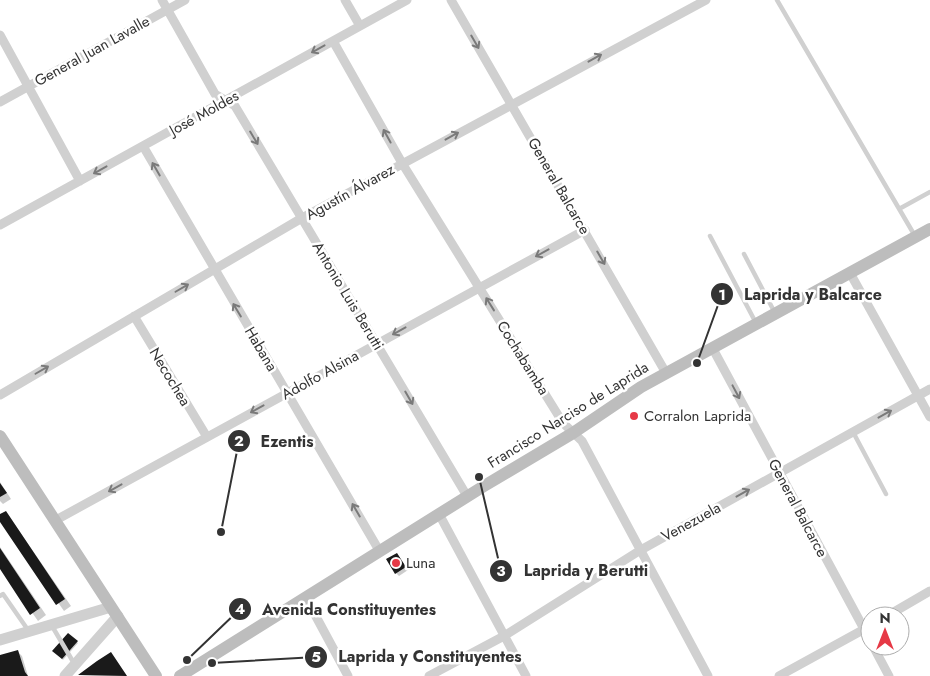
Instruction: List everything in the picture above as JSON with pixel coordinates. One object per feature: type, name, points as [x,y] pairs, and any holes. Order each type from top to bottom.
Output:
[{"type":"main road","name":"Francisco Narciso de Laprida","points":[[180,676],[467,496],[573,432],[641,387],[930,229]]},
{"type":"main road","points":[[0,436],[156,676]]},
{"type":"street","name":"Antonio Luis Berutti","points":[[162,0],[215,94],[235,106],[467,496]]},
{"type":"street","name":"General Juan Lavalle","points":[[0,102],[185,0]]},
{"type":"street","points":[[345,0],[360,26]]},
{"type":"street","name":"José Moldes","points":[[0,225],[407,0]]},
{"type":"street","name":"General Balcarce","points":[[451,0],[666,373]]},
{"type":"street","name":"Agustín Álvarez","points":[[0,395],[302,218],[511,104],[684,4],[706,0]]},
{"type":"street","points":[[0,35],[80,181]]},
{"type":"street","name":"Cochabamba","points":[[333,41],[402,163],[563,423],[582,441],[639,551],[708,676]]},
{"type":"street","name":"Habana","points":[[142,146],[380,552]]},
{"type":"street","name":"Adolfo Alsina","points":[[56,520],[585,230]]},
{"type":"street","points":[[850,273],[930,417]]},
{"type":"street","name":"Necochea","points":[[134,316],[207,437]]},
{"type":"street","name":"General Balcarce","points":[[713,349],[860,616]]},
{"type":"street","name":"Venezuela","points":[[429,676],[504,636],[639,551],[930,389]]},
{"type":"street","points":[[439,514],[526,676]]},
{"type":"street","points":[[904,606],[930,591]]},
{"type":"street","points":[[306,598],[348,676]]},
{"type":"street","points":[[0,640],[51,625],[115,611]]},
{"type":"street","points":[[65,676],[115,611]]},
{"type":"street","points":[[779,676],[860,632]]},
{"type":"street","points":[[879,656],[890,676]]},
{"type":"lane","points":[[780,1],[915,237]]},
{"type":"lane","points":[[899,209],[930,192]]},
{"type":"lane","points":[[710,236],[756,325]]},
{"type":"lane","points":[[744,254],[776,314]]},
{"type":"lane","points":[[853,432],[886,494]]},
{"type":"lane","points":[[0,596],[3,594],[29,631]]},
{"type":"lane","points":[[51,625],[75,665]]},
{"type":"building","points":[[0,483],[7,493],[0,497]]},
{"type":"building","points":[[6,511],[65,599],[56,605],[0,522],[0,514]]},
{"type":"building","points":[[0,548],[40,608],[30,615],[0,569]]},
{"type":"building","name":"Luna","points":[[397,553],[406,567],[395,574],[386,559]]},
{"type":"building","points":[[68,633],[78,641],[62,659],[52,651]]},
{"type":"building","points":[[18,650],[28,676],[0,676],[0,655]]},
{"type":"building","points":[[111,652],[127,676],[78,675],[97,661]]},
{"type":"place","name":"Laprida y Balcarce","points":[[697,363]]},
{"type":"place","name":"Corralon Laprida","points":[[634,416]]},
{"type":"place","name":"Laprida y Berutti","points":[[479,477]]},
{"type":"place","name":"Ezentis","points":[[221,532]]},
{"type":"place","name":"Luna","points":[[396,563]]},
{"type":"place","name":"Avenida Constituyentes","points":[[187,660]]},
{"type":"place","name":"Laprida y Constituyentes","points":[[212,663]]}]
